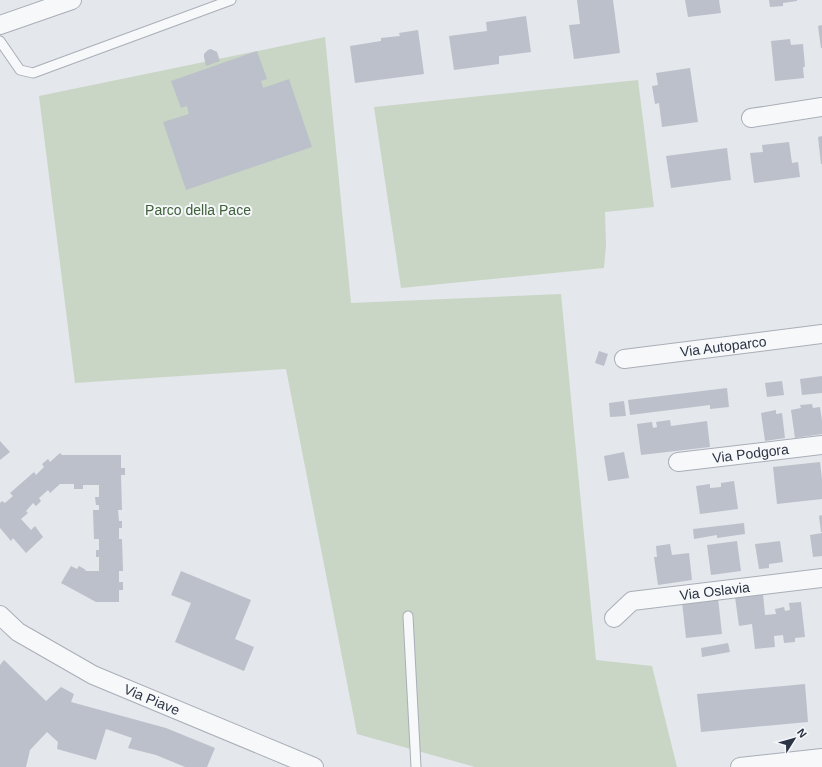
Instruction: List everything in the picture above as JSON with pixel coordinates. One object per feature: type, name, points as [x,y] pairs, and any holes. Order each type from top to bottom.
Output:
[{"type":"street","points":[[0,25],[72,0]]},
{"type":"street","points":[[751,118],[822,107]]},
{"type":"street","name":"Via Autoparco","points":[[624,359],[822,334]]},
{"type":"street","name":"Via Podgora","points":[[678,462],[822,444]]},
{"type":"street","name":"Via Oslavia","points":[[614,618],[632,601],[822,578]]},
{"type":"street","name":"Via Piave","points":[[0,615],[18,632],[93,676],[314,767]]},
{"type":"street","points":[[740,767],[822,758]]},
{"type":"lane","points":[[0,41],[20,70],[33,72],[231,0]]},
{"type":"lane","points":[[408,616],[416,767]]},
{"type":"green space","name":"Parco della Pace","points":[[325,37],[351,303],[561,294],[596,660],[652,666],[677,767],[475,767],[357,734],[286,369],[75,383],[39,96]]},
{"type":"green space","points":[[638,80],[654,207],[605,212],[606,245],[604,268],[401,288],[374,107]]},
{"type":"building","points":[[577,0],[613,0],[620,53],[574,59],[569,25],[580,24]]},
{"type":"building","points":[[685,0],[719,0],[721,13],[688,17]]},
{"type":"building","points":[[769,0],[797,1],[783,3],[783,6],[770,7]]},
{"type":"building","points":[[526,16],[531,52],[499,56],[499,64],[454,70],[449,36],[487,31],[486,22]]},
{"type":"building","points":[[822,25],[822,48],[821,48],[818,26]]},
{"type":"building","points":[[418,30],[424,74],[355,83],[350,46],[381,41],[381,38],[400,36],[399,33]]},
{"type":"building","points":[[790,39],[791,45],[803,44],[805,67],[803,67],[804,78],[775,81],[771,41]]},
{"type":"building","points":[[211,49],[217,52],[220,61],[206,66],[204,54]]},
{"type":"building","points":[[257,51],[267,79],[261,81],[263,88],[289,79],[312,147],[186,190],[163,122],[189,114],[187,106],[181,108],[171,81]]},
{"type":"building","points":[[690,68],[698,122],[662,127],[659,103],[655,104],[652,86],[658,85],[656,73]]},
{"type":"building","points":[[822,136],[822,164],[821,164],[818,137]]},
{"type":"building","points":[[789,142],[792,163],[798,162],[800,177],[754,183],[750,153],[763,152],[762,145]]},
{"type":"building","points":[[727,148],[731,180],[671,188],[666,156]]},
{"type":"building","points":[[599,351],[608,354],[604,366],[595,363]]},
{"type":"building","points":[[822,376],[822,393],[802,395],[800,379]]},
{"type":"building","points":[[782,381],[784,395],[767,397],[765,383]]},
{"type":"building","points":[[727,388],[729,407],[710,409],[710,405],[630,415],[628,400]]},
{"type":"building","points":[[624,401],[626,416],[610,417],[609,403]]},
{"type":"building","points":[[812,404],[813,408],[820,407],[822,434],[795,438],[791,410],[801,408],[800,405]]},
{"type":"building","points":[[776,410],[776,414],[782,413],[785,438],[765,441],[761,413]]},
{"type":"building","points":[[670,420],[671,426],[707,421],[710,447],[641,455],[637,424],[652,422],[653,428],[657,427],[656,422]]},
{"type":"building","points":[[0,441],[10,452],[0,460]]},
{"type":"building","points":[[624,452],[629,478],[608,481],[604,456]]},
{"type":"building","points":[[60,453],[62,455],[121,455],[121,468],[125,468],[125,475],[121,475],[122,510],[118,510],[119,521],[122,521],[122,528],[119,528],[119,539],[122,539],[123,571],[119,571],[119,582],[123,582],[123,590],[119,590],[119,602],[96,602],[61,583],[71,566],[77,569],[79,566],[86,570],[85,571],[99,571],[99,557],[96,557],[96,550],[99,550],[99,539],[94,539],[93,510],[99,510],[99,505],[96,505],[95,497],[99,497],[99,485],[83,485],[83,489],[74,489],[74,484],[60,484],[50,493],[48,490],[39,498],[41,501],[36,506],[33,503],[26,511],[28,513],[21,519],[31,530],[35,526],[43,537],[26,553],[13,538],[11,541],[0,528],[0,503],[2,501],[5,503],[13,496],[10,493],[34,472],[36,475],[44,467],[42,464],[48,459],[50,462]]},
{"type":"building","points":[[820,462],[822,499],[777,504],[773,467]]},
{"type":"building","points":[[734,481],[738,509],[700,514],[696,486],[710,484],[710,488],[721,487],[721,483]]},
{"type":"building","points":[[822,515],[822,532],[821,532],[819,516]]},
{"type":"building","points":[[744,523],[745,534],[717,538],[717,535],[694,539],[693,529]]},
{"type":"building","points":[[822,533],[822,556],[813,557],[810,535]]},
{"type":"building","points":[[737,541],[741,571],[711,575],[707,545]]},
{"type":"building","points":[[780,541],[783,562],[769,564],[769,568],[759,569],[755,544]]},
{"type":"building","points":[[670,544],[672,555],[689,553],[692,580],[658,585],[654,557],[657,557],[656,546]]},
{"type":"building","points":[[181,571],[251,600],[235,639],[254,647],[244,671],[175,642],[191,603],[171,595]]},
{"type":"building","points":[[763,594],[765,615],[776,614],[775,609],[784,607],[785,611],[790,610],[789,603],[801,602],[805,637],[795,638],[795,642],[784,643],[783,635],[774,636],[775,647],[755,649],[752,624],[739,626],[735,597]]},
{"type":"building","points":[[718,598],[722,634],[686,638],[682,602]]},
{"type":"building","points":[[728,643],[730,652],[702,657],[701,648]]},
{"type":"building","points":[[4,660],[46,701],[61,687],[74,694],[71,702],[166,728],[215,748],[207,767],[185,767],[156,755],[128,748],[132,738],[106,729],[96,760],[57,749],[58,742],[47,732],[30,750],[26,767],[0,767],[0,665]]},
{"type":"building","points":[[805,684],[808,722],[701,732],[697,694]]}]
